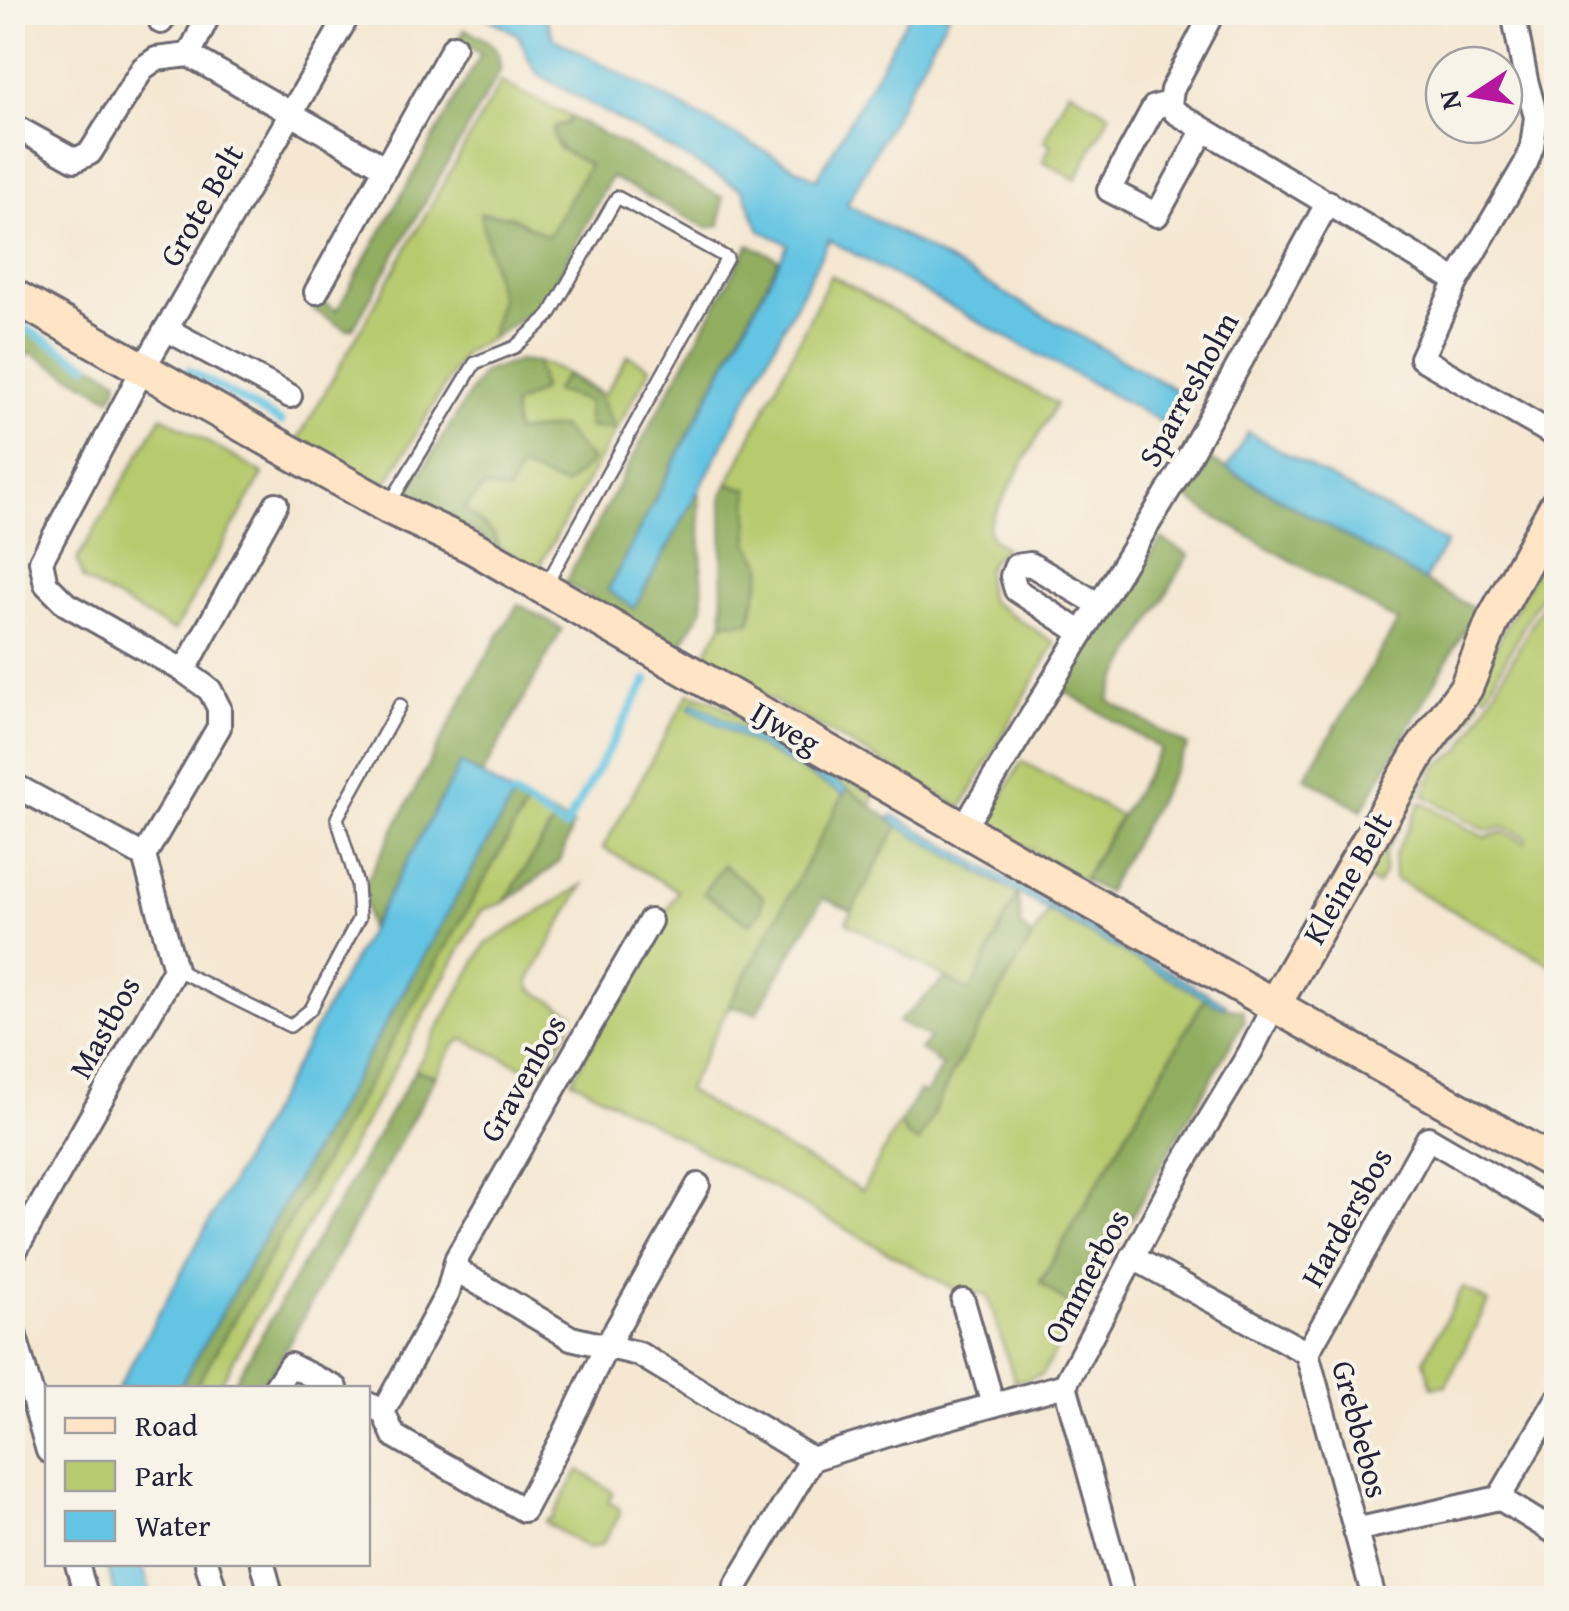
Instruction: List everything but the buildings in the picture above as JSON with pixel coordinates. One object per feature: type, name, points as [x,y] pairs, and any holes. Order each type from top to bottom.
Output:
[{"type":"street","points":[[190,55],[210,12]]},
{"type":"street","name":"Grote Belt","points":[[143,369],[350,12]]},
{"type":"street","points":[[1213,12],[1172,90],[1170,102],[1175,112],[1457,280]]},
{"type":"street","points":[[1512,12],[1536,116],[1532,147],[1457,280],[1421,358],[1556,436]]},
{"type":"street","points":[[316,292],[454,46]]},
{"type":"street","points":[[12,124],[76,160],[90,153],[143,68],[156,59],[190,55],[386,168]]},
{"type":"street","points":[[1170,102],[1154,107],[1109,190],[1157,216],[1203,130]]},
{"type":"street","name":"Sparresholm","points":[[963,829],[1192,452],[1328,202]]},
{"type":"street","name":"IJweg","points":[[12,295],[388,507],[471,546],[1556,1164]]},
{"type":"street","points":[[166,329],[290,396]]},
{"type":"street","points":[[16,794],[144,856],[219,727],[219,708],[210,690],[66,604],[46,584],[41,561],[143,369]]},
{"type":"street","points":[[184,671],[276,504]]},
{"type":"street","name":"Kleine Belt","points":[[1274,1005],[1420,751],[1449,678],[1493,620],[1556,506]]},
{"type":"street","points":[[1082,632],[1016,590],[1012,576],[1016,566],[1030,564],[1098,604]]},
{"type":"street","name":"Mastbos","points":[[12,1256],[175,969],[144,856]]},
{"type":"street","name":"Gravenbos","points":[[650,921],[457,1258],[448,1292],[375,1408],[394,1436],[524,1510],[606,1347],[698,1185]]},
{"type":"street","name":"Ommerbos","points":[[1124,1598],[1064,1386],[1181,1167],[1274,1005]]},
{"type":"street","name":"Hardersbos","points":[[1308,1353],[1428,1138],[1556,1214]]},
{"type":"street","name":"Grebbebos","points":[[1132,1257],[1308,1353],[1374,1598]]},
{"type":"street","points":[[455,1269],[571,1338],[638,1354],[812,1458]]},
{"type":"street","points":[[963,1301],[993,1405]]},
{"type":"street","points":[[12,1326],[45,1442]]},
{"type":"street","points":[[276,1386],[290,1365],[332,1386]]},
{"type":"street","points":[[734,1594],[812,1458],[1064,1386]]},
{"type":"street","points":[[1499,1498],[1556,1401]]},
{"type":"street","points":[[1355,1530],[1499,1498],[1556,1533]]},
{"type":"street","points":[[79,1566],[87,1598]]},
{"type":"street","points":[[209,1566],[217,1598]]},
{"type":"street","points":[[264,1566],[272,1598]]},
{"type":"lane","points":[[388,507],[475,362],[515,347],[549,316],[617,197],[726,258],[544,588]]},
{"type":"lane","points":[[175,969],[290,1026],[312,1009],[359,918],[357,884],[337,818],[400,705]]},
{"type":"green space","points":[[465,29],[495,48],[500,71],[353,328],[347,330],[312,305],[316,299],[337,310],[481,54],[458,41]]},
{"type":"green space","points":[[501,82],[571,117],[553,130],[558,148],[589,165],[548,237],[510,216],[481,214],[500,300],[490,339],[464,353],[386,484],[295,445]]},
{"type":"green space","points":[[1069,90],[1110,114],[1076,179],[1043,161],[1051,145],[1044,140]]},
{"type":"green space","points":[[571,117],[723,198],[720,225],[707,228],[611,177],[541,310],[490,339],[500,300],[480,213],[510,216],[548,236],[589,165],[565,152],[554,137],[553,130]]},
{"type":"green space","points":[[749,244],[779,259],[608,590],[634,607],[699,490],[703,608],[679,648],[565,583]]},
{"type":"green space","points":[[831,275],[1056,404],[988,526],[991,537],[1005,548],[992,560],[986,577],[990,601],[1055,643],[962,807],[701,660],[723,623],[750,621],[763,566],[749,544],[748,490],[728,484]]},
{"type":"green space","points":[[15,321],[118,379],[111,398],[29,352],[13,373]]},
{"type":"green space","points":[[628,355],[651,368],[538,568],[499,547],[464,509],[484,487],[515,432],[513,406],[542,390],[537,362],[604,395]]},
{"type":"green space","points":[[519,361],[537,362],[542,390],[513,406],[515,432],[561,427],[592,461],[565,486],[520,468],[508,492],[484,487],[464,509],[494,534],[499,547],[407,495],[483,372]]},
{"type":"green space","points":[[566,375],[599,396],[616,430],[589,427],[587,401],[554,391]]},
{"type":"green space","points":[[162,416],[263,474],[174,631],[83,580],[77,560]]},
{"type":"green space","points":[[1209,459],[1476,610],[1362,810],[1305,777],[1398,622],[1185,496]]},
{"type":"green space","points":[[728,484],[748,489],[749,544],[763,566],[750,622],[723,623],[722,496]]},
{"type":"green space","points":[[1556,531],[1556,567],[1486,695],[1474,688]]},
{"type":"green space","points":[[1161,539],[1189,555],[1115,683],[1109,701],[1188,746],[1106,892],[1083,880],[1161,749],[1061,689],[1079,648],[1110,618]]},
{"type":"green space","points":[[1556,581],[1556,967],[1395,879],[1394,856],[1421,802],[1484,837],[1505,832],[1525,842],[1527,838],[1506,827],[1487,831],[1424,795],[1439,764],[1462,749]]},
{"type":"green space","points":[[518,604],[562,629],[482,775],[461,764],[369,930],[364,886],[479,669]]},
{"type":"green space","points":[[689,693],[712,700],[874,795],[872,806],[847,788],[691,707],[844,795],[687,1090],[724,1114],[862,1191],[897,1126],[900,1124],[907,1136],[919,1142],[955,1068],[1048,911],[1205,998],[1040,1282],[1078,1311],[1042,1375],[1015,1382],[987,1294],[961,1293],[572,1080],[678,891],[603,848]]},
{"type":"green space","points":[[1471,693],[1480,700],[1456,744],[1438,756],[1385,853],[1384,873],[1377,885],[1362,877]]},
{"type":"green space","points":[[1022,761],[1120,816],[1083,880],[989,825]]},
{"type":"green space","points":[[847,788],[898,826],[852,911],[823,898],[757,1013],[729,1006]]},
{"type":"green space","points":[[514,796],[528,803],[196,1386],[180,1386]]},
{"type":"green space","points":[[528,803],[557,817],[504,903],[482,910],[219,1386],[196,1386]]},
{"type":"green space","points":[[557,817],[573,825],[561,858],[504,903]]},
{"type":"green space","points":[[898,826],[1017,894],[973,987],[967,990],[846,922]]},
{"type":"green space","points":[[723,865],[763,896],[761,911],[750,924],[703,893]]},
{"type":"green space","points":[[583,885],[529,981],[531,989],[572,1013],[573,1018],[544,1074],[463,1039],[453,1046],[436,1076],[415,1070],[485,945]]},
{"type":"green space","points":[[1017,894],[1022,927],[1032,938],[955,1068],[919,1143],[907,1136],[900,1124],[919,1091],[926,1094],[942,1066],[920,1050],[930,1038],[898,1022],[946,978],[967,990],[973,987]]},
{"type":"green space","points":[[1205,998],[1223,1007],[1243,1010],[1244,1021],[1078,1311],[1040,1283]]},
{"type":"green space","points":[[415,1070],[436,1076],[280,1359],[261,1386],[232,1386]]},
{"type":"green space","points":[[1463,1287],[1488,1302],[1446,1385],[1432,1387],[1424,1360]]},
{"type":"green space","points":[[579,1470],[613,1492],[608,1502],[619,1508],[620,1515],[601,1545],[589,1549],[545,1522],[551,1519]]},
{"type":"water","points":[[479,13],[544,13],[554,38],[817,179],[910,13],[949,13],[847,204],[1179,392],[1184,408],[1182,421],[1173,428],[829,240],[634,608],[608,590],[788,244],[760,230],[743,190],[539,75],[518,35]]},
{"type":"water","points":[[1248,432],[1446,543],[1424,581],[1227,468]]},
{"type":"water","points":[[693,702],[847,788],[844,795],[690,708]]},
{"type":"water","points":[[461,763],[514,796],[180,1386],[119,1386]]},
{"type":"water","points":[[893,815],[1226,1004],[1223,1007],[1205,998],[898,826],[889,818]]},
{"type":"water","points":[[108,1566],[143,1566],[152,1598],[116,1598]]},
{"type":"waterway","points":[[12,320],[87,365]]},
{"type":"waterway","points":[[188,370],[281,422]]},
{"type":"waterway","points":[[514,796],[565,828],[647,680]]}]
